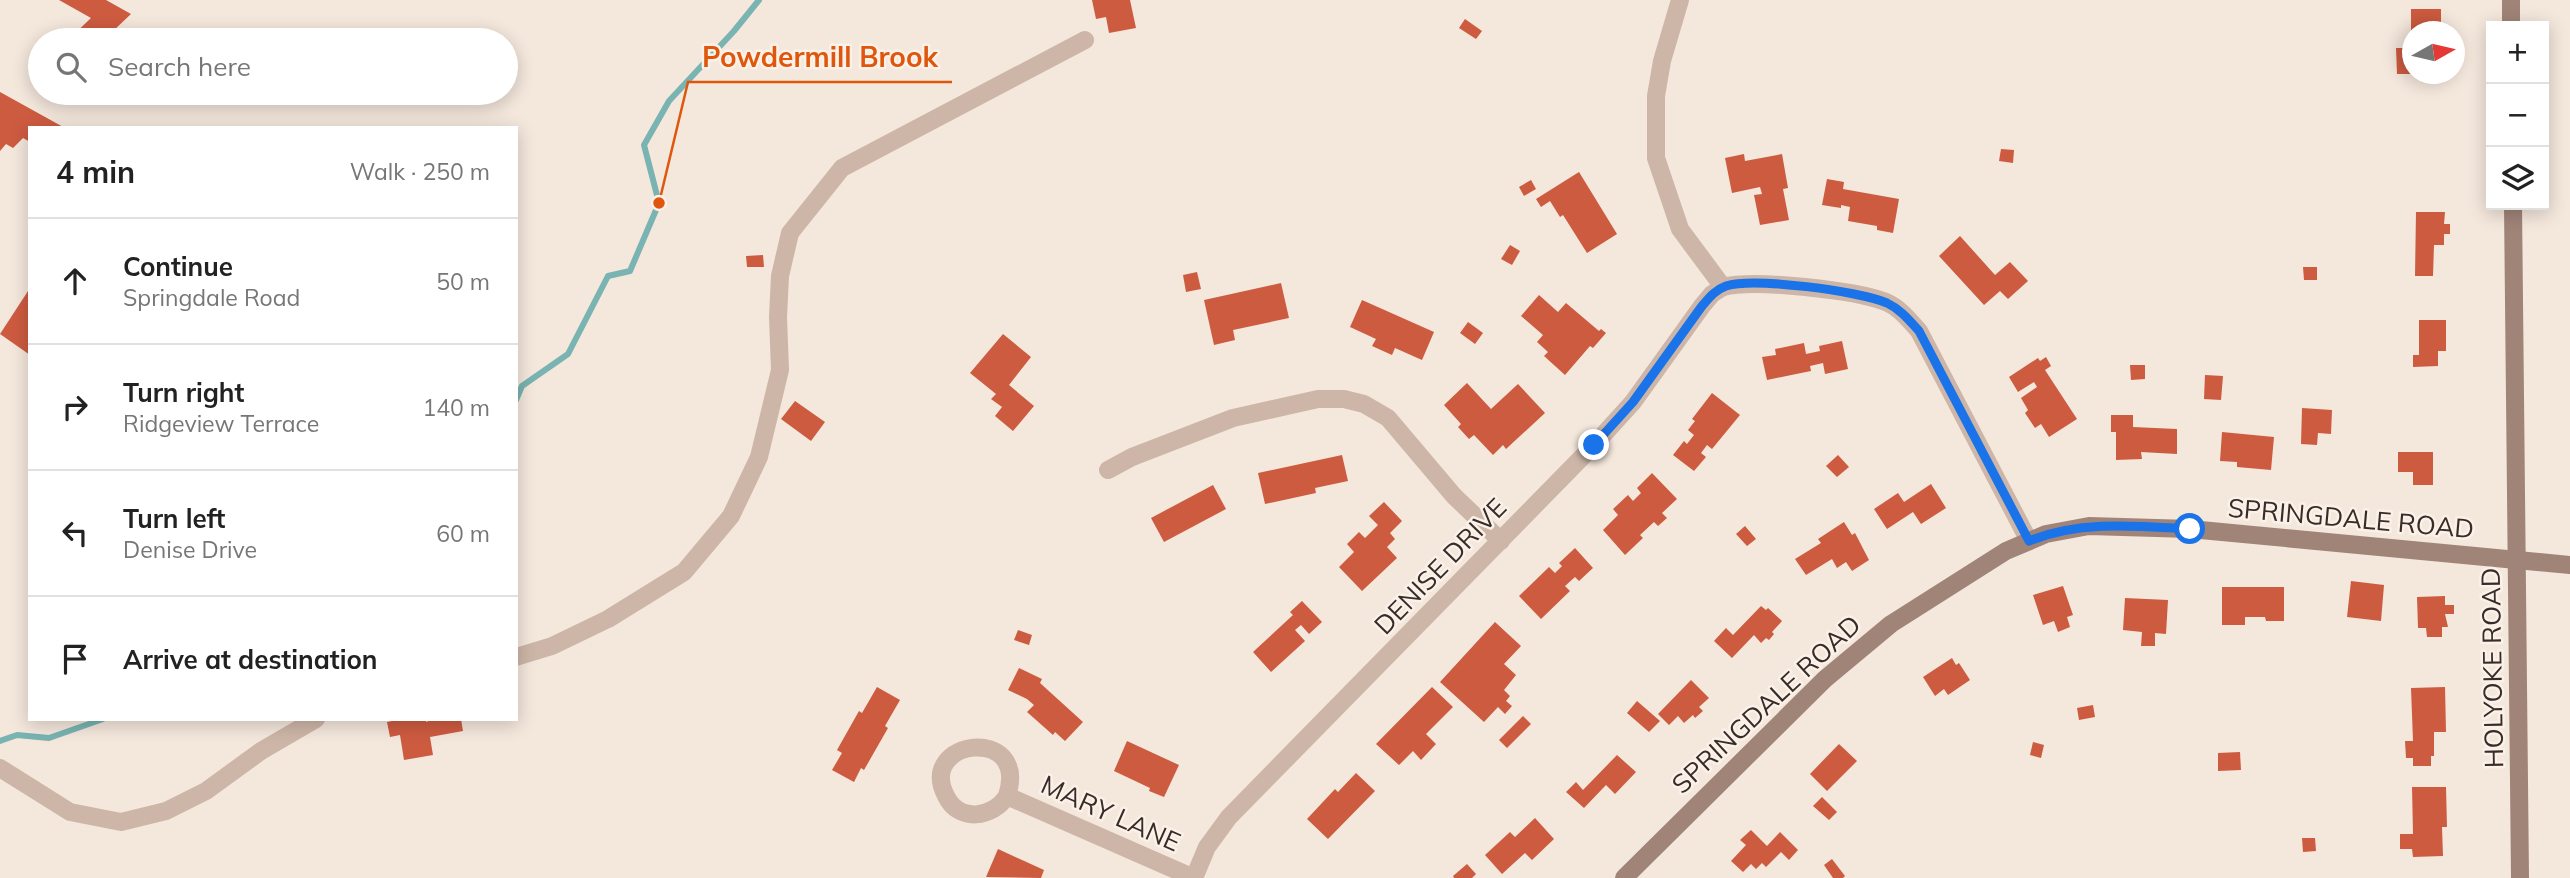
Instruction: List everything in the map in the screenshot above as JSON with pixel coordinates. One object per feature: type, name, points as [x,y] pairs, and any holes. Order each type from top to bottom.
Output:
[{"type":"street","points":[[1680,0],[1662,61],[1656,96],[1656,158],[1681,229],[1723,287],[1735,284],[1778,285],[1849,294],[1886,302],[1902,312],[1919,331],[2029,541]]},
{"type":"street","points":[[2511,0],[2511,21]]},
{"type":"street","points":[[518,656],[552,646],[608,620],[684,572],[732,516],[759,457],[780,370],[780,276],[790,233],[842,168],[1085,40]]},
{"type":"street","name":"HOLYOKE ROAD","points":[[2513,210],[2520,878]]},
{"type":"street","name":"DENISE DRIVE","points":[[1194,878],[1207,847],[1229,817],[1501,541],[1633,402],[1702,306],[1712,294],[1723,287]]},
{"type":"street","points":[[1108,470],[1132,457],[1233,418],[1318,399],[1344,399],[1364,404],[1388,418],[1454,496],[1501,541]]},
{"type":"street","name":"SPRINGDALE ROAD","points":[[1624,878],[1825,678],[1891,624],[2006,551],[2046,534],[2089,526],[2141,527],[2570,565]]},
{"type":"street","points":[[0,768],[70,812],[121,822],[166,811],[206,791],[261,751],[313,721]]},
{"type":"street","name":"MARY LANE","points":[[1007,796],[1194,878]]},
{"type":"building","points":[[59,0],[106,0],[131,14],[116,28],[81,28],[91,18]]},
{"type":"building","points":[[1092,0],[1130,0],[1136,28],[1109,33],[1106,17],[1096,19]]},
{"type":"building","points":[[2411,9],[2441,9],[2441,21],[2411,21]]},
{"type":"building","points":[[1465,19],[1482,31],[1476,39],[1459,28]]},
{"type":"building","points":[[2396,48],[2402,48],[2402,74],[2397,74]]},
{"type":"building","points":[[0,92],[61,126],[28,126],[28,141],[23,138],[13,148],[6,144],[0,151]]},
{"type":"building","points":[[2001,149],[2014,150],[2013,163],[1999,161]]},
{"type":"building","points":[[1744,154],[1745,161],[1782,154],[1788,188],[1783,189],[1789,220],[1760,225],[1754,195],[1762,194],[1760,187],[1732,193],[1725,158]]},
{"type":"building","points":[[1579,172],[1617,234],[1587,253],[1563,215],[1560,217],[1550,201],[1541,207],[1536,199]]},
{"type":"building","points":[[1827,179],[1844,182],[1843,189],[1899,199],[1893,233],[1877,230],[1877,226],[1848,221],[1850,207],[1822,205]]},
{"type":"building","points":[[1531,180],[1536,189],[1524,196],[1519,187]]},
{"type":"building","points":[[2416,212],[2445,212],[2444,224],[2450,224],[2450,234],[2444,234],[2444,245],[2434,245],[2433,276],[2415,276]]},
{"type":"building","points":[[1960,236],[1995,275],[2010,262],[2028,281],[2008,299],[2000,291],[1984,305],[1939,256]]},
{"type":"building","points":[[1510,245],[1520,251],[1512,265],[1501,259]]},
{"type":"building","points":[[763,255],[764,267],[747,267],[746,256]]},
{"type":"building","points":[[2303,267],[2317,267],[2317,280],[2304,280]]},
{"type":"building","points":[[1197,272],[1201,289],[1186,292],[1183,275]]},
{"type":"building","points":[[1281,283],[1289,318],[1233,330],[1235,340],[1214,345],[1204,300]]},
{"type":"building","points":[[28,291],[28,354],[0,334]]},
{"type":"building","points":[[1539,295],[1558,312],[1566,303],[1599,331],[1601,329],[1606,333],[1593,348],[1590,346],[1565,375],[1544,356],[1548,352],[1537,342],[1543,335],[1521,316]]},
{"type":"building","points":[[1362,300],[1434,332],[1422,360],[1395,348],[1392,355],[1372,346],[1376,339],[1350,327]]},
{"type":"building","points":[[2419,320],[2446,320],[2446,351],[2438,351],[2438,366],[2413,367],[2413,355],[2419,355]]},
{"type":"building","points":[[1468,322],[1483,333],[1475,344],[1460,333]]},
{"type":"building","points":[[1003,334],[1031,357],[1009,385],[1034,406],[1013,431],[995,416],[1002,407],[991,399],[996,394],[970,373]]},
{"type":"building","points":[[1842,341],[1848,369],[1825,374],[1823,363],[1810,366],[1811,371],[1767,380],[1762,357],[1776,355],[1775,349],[1804,343],[1806,354],[1820,351],[1819,346]]},
{"type":"building","points":[[2046,357],[2051,366],[2045,370],[2077,419],[2049,437],[2041,424],[2035,428],[2025,413],[2028,410],[2021,398],[2037,387],[2034,382],[2018,392],[2009,377],[2038,358],[2040,361]]},
{"type":"building","points":[[2130,365],[2145,365],[2145,379],[2131,380]]},
{"type":"building","points":[[2205,375],[2223,376],[2221,400],[2204,399]]},
{"type":"building","points":[[1467,383],[1491,409],[1518,384],[1545,413],[1506,449],[1503,445],[1493,455],[1474,435],[1469,439],[1458,427],[1461,424],[1444,405]]},
{"type":"building","points":[[1712,393],[1740,415],[1712,449],[1707,445],[1701,453],[1706,457],[1694,471],[1673,455],[1684,441],[1687,444],[1694,435],[1688,430],[1695,421],[1692,419]]},
{"type":"building","points":[[795,401],[825,422],[811,441],[781,419]]},
{"type":"building","points":[[2302,408],[2332,410],[2331,434],[2318,433],[2317,445],[2301,444]]},
{"type":"building","points":[[2111,415],[2133,415],[2133,427],[2177,429],[2177,454],[2141,452],[2142,459],[2116,460],[2116,432],[2111,432]]},
{"type":"building","points":[[2222,432],[2274,437],[2271,470],[2237,467],[2237,462],[2220,461]]},
{"type":"building","points":[[2398,452],[2433,452],[2433,485],[2413,485],[2413,472],[2398,472]]},
{"type":"building","points":[[1342,455],[1348,481],[1315,488],[1316,493],[1265,504],[1258,473]]},
{"type":"building","points":[[1838,455],[1849,467],[1837,477],[1826,466]]},
{"type":"building","points":[[1652,473],[1677,499],[1662,513],[1667,518],[1658,526],[1654,522],[1640,535],[1643,538],[1625,555],[1603,530],[1618,515],[1613,509],[1628,495],[1633,501],[1641,493],[1637,488]]},
{"type":"building","points":[[1931,484],[1946,508],[1921,524],[1913,512],[1887,529],[1874,509],[1898,493],[1904,502]]},
{"type":"building","points":[[1213,485],[1226,509],[1164,542],[1151,518]]},
{"type":"building","points":[[1384,502],[1402,521],[1390,533],[1395,539],[1387,547],[1397,558],[1362,591],[1339,567],[1354,552],[1347,544],[1359,532],[1365,538],[1378,525],[1369,516]]},
{"type":"building","points":[[1844,522],[1852,535],[1855,533],[1869,560],[1852,571],[1846,562],[1837,568],[1832,559],[1806,575],[1795,559],[1821,543],[1818,539]]},
{"type":"building","points":[[1745,526],[1756,539],[1747,546],[1736,534]]},
{"type":"building","points":[[1575,548],[1593,568],[1579,581],[1575,577],[1565,586],[1570,591],[1541,619],[1519,596],[1549,567],[1555,573],[1562,566],[1559,563]]},
{"type":"building","points":[[2351,581],[2384,585],[2381,621],[2347,617]]},
{"type":"building","points":[[2063,586],[2073,615],[2067,617],[2070,627],[2058,632],[2054,621],[2043,625],[2033,595]]},
{"type":"building","points":[[2222,587],[2284,587],[2284,621],[2245,617],[2245,625],[2222,625]]},
{"type":"building","points":[[2445,596],[2445,605],[2454,605],[2454,614],[2445,614],[2448,627],[2442,627],[2442,637],[2427,637],[2426,628],[2418,628],[2417,597]]},
{"type":"building","points":[[2125,598],[2168,600],[2166,634],[2155,633],[2155,646],[2141,646],[2142,632],[2123,630]]},
{"type":"building","points":[[1302,601],[1322,622],[1309,634],[1301,625],[1295,630],[1305,641],[1271,672],[1253,652],[1293,615],[1290,612]]},
{"type":"building","points":[[1761,606],[1766,610],[1768,608],[1782,621],[1769,640],[1766,638],[1761,643],[1754,635],[1732,658],[1714,641],[1726,628],[1733,635]]},
{"type":"building","points":[[1495,622],[1521,646],[1504,664],[1516,675],[1504,690],[1510,696],[1506,701],[1512,706],[1505,714],[1498,707],[1484,722],[1440,682]]},
{"type":"building","points":[[1018,630],[1032,635],[1029,645],[1014,640]]},
{"type":"building","points":[[1952,658],[1956,665],[1959,663],[1970,680],[1948,695],[1944,689],[1935,696],[1923,677]]},
{"type":"building","points":[[1019,668],[1042,679],[1040,683],[1083,722],[1065,741],[1055,732],[1053,735],[1027,712],[1034,705],[1008,690]]},
{"type":"building","points":[[1691,680],[1709,698],[1699,707],[1703,711],[1684,723],[1678,716],[1669,725],[1658,714]]},
{"type":"building","points":[[877,687],[900,700],[885,726],[888,728],[854,782],[832,770],[842,753],[837,750],[859,711],[862,713]]},
{"type":"building","points":[[1432,687],[1453,707],[1426,734],[1436,744],[1421,760],[1413,751],[1399,765],[1376,744]]},
{"type":"building","points":[[2445,687],[2446,732],[2434,732],[2434,756],[2431,756],[2431,766],[2413,766],[2413,758],[2406,758],[2405,741],[2413,741],[2411,688]]},
{"type":"building","points":[[1637,701],[1660,721],[1649,732],[1627,713]]},
{"type":"building","points":[[2093,705],[2095,717],[2079,720],[2077,708]]},
{"type":"building","points":[[1523,716],[1531,724],[1507,748],[1499,740]]},
{"type":"building","points":[[461,721],[463,731],[430,737],[433,755],[404,760],[400,735],[390,737],[387,722]]},
{"type":"building","points":[[1127,741],[1179,765],[1164,797],[1114,771]]},
{"type":"building","points":[[2033,742],[2044,745],[2041,758],[2030,755]]},
{"type":"building","points":[[1839,744],[1857,761],[1827,791],[1810,774]]},
{"type":"building","points":[[2240,752],[2241,770],[2218,771],[2218,753]]},
{"type":"building","points":[[1617,755],[1636,772],[1615,794],[1606,785],[1584,808],[1566,792],[1576,782],[1583,790]]},
{"type":"building","points":[[1356,773],[1375,791],[1328,839],[1307,819],[1335,789],[1338,792]]},
{"type":"building","points":[[2412,787],[2446,787],[2447,827],[2442,827],[2443,856],[2413,857],[2412,849],[2400,849],[2400,834],[2413,834]]},
{"type":"building","points":[[1822,797],[1837,812],[1829,820],[1813,806]]},
{"type":"building","points":[[1535,818],[1554,839],[1532,860],[1525,853],[1502,874],[1485,855],[1510,832],[1515,837]]},
{"type":"building","points":[[1751,830],[1767,846],[1780,832],[1798,850],[1789,860],[1781,852],[1766,867],[1762,863],[1756,869],[1751,864],[1743,872],[1731,861],[1746,845],[1740,840]]},
{"type":"building","points":[[2302,838],[2315,838],[2316,851],[2303,852]]},
{"type":"building","points":[[998,849],[1044,870],[1041,878],[986,877]]},
{"type":"building","points":[[1832,859],[1845,876],[1843,878],[1833,878],[1824,865]]},
{"type":"building","points":[[1467,864],[1476,874],[1472,878],[1454,878],[1453,876]]},
{"type":"waterway","points":[[518,395],[522,386],[568,354],[608,276],[630,271],[659,203],[644,145],[669,101],[759,0]]},
{"type":"waterway","points":[[0,741],[17,735],[49,738],[97,721]]},
{"type":"place","name":"Powdermill Brook","points":[[659,203]]},
{"type":"route","points":[[1594,445],[1633,402],[1702,306],[1712,294],[1723,287],[1735,284],[1778,285],[1849,294],[1886,302],[1902,312],[1919,331],[2029,541],[2046,534],[2089,526],[2190,529]]}]
